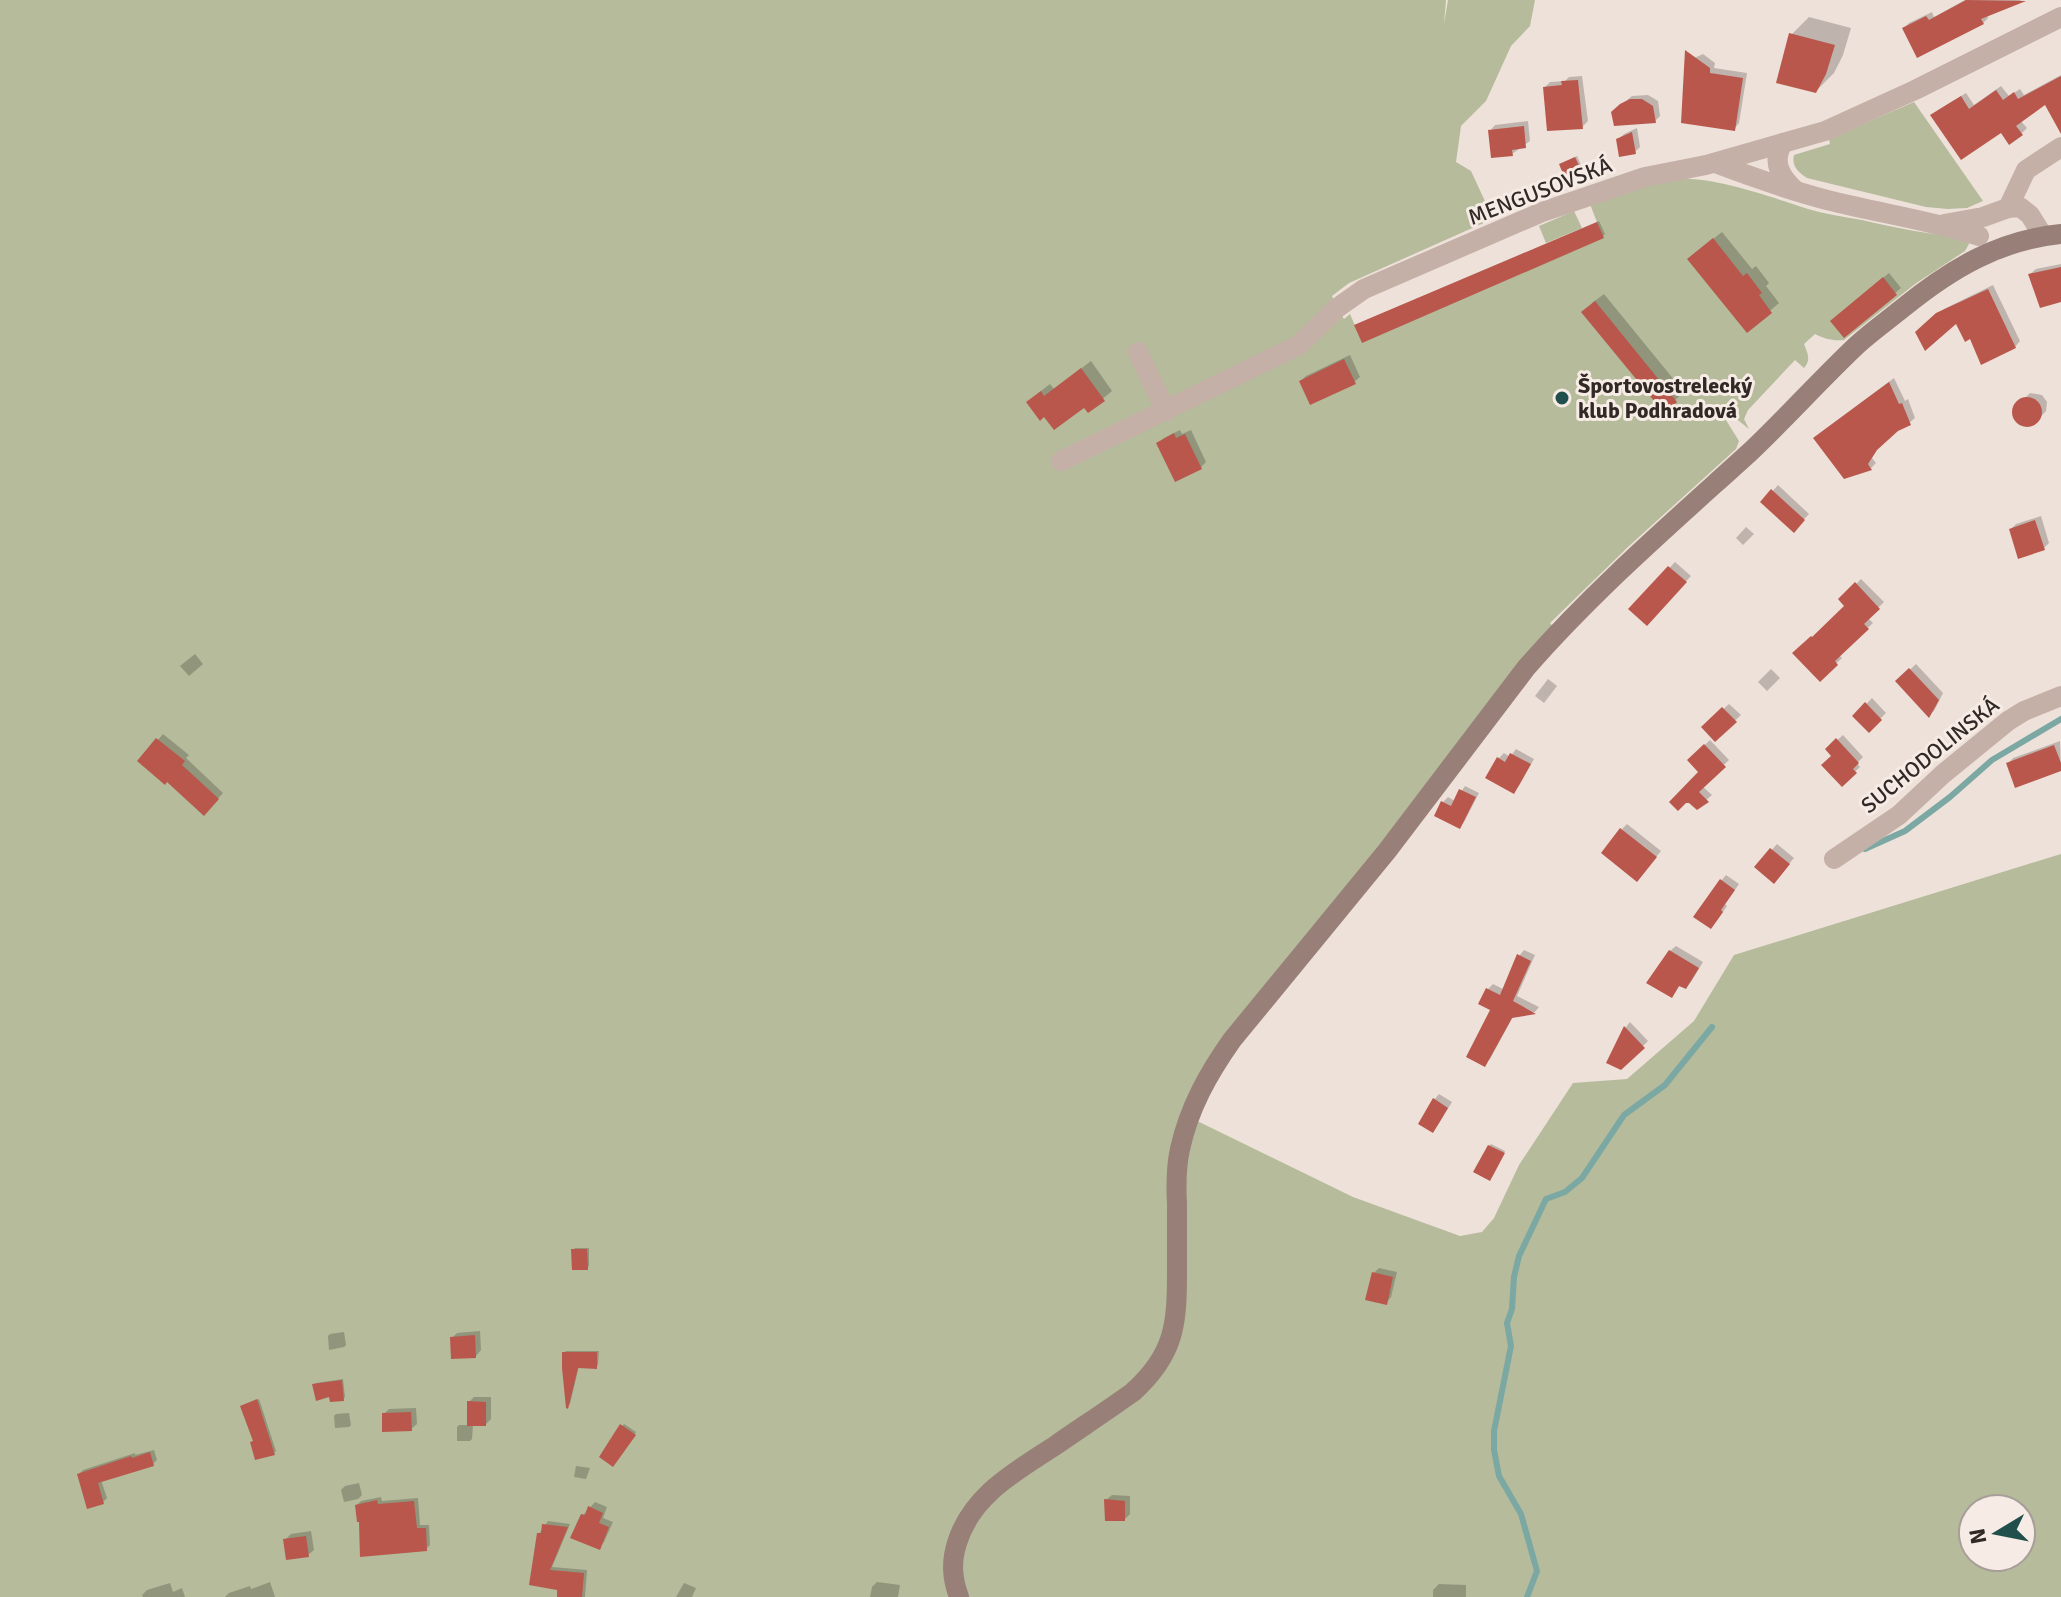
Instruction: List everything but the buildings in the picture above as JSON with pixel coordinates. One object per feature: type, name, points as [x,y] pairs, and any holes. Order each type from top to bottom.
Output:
[{"type":"street","name":"MENGUSOVSKÁ","points":[[1061,461],[1299,345],[1337,308],[1364,289],[1542,212],[1645,177],[1715,163],[1825,131],[1928,84],[2061,17]]},
{"type":"street","points":[[1783,143],[1778,165],[1786,182],[1796,192]]},
{"type":"street","points":[[959,1597],[953,1583],[952,1560],[967,1518],[981,1500],[1004,1480],[1133,1392],[1150,1377],[1168,1346],[1175,1324],[1177,1302],[1176,1177],[1179,1150],[1198,1093],[1232,1040],[1387,851],[1550,640],[1615,575],[1765,438],[1858,344],[1936,282],[2008,208],[2026,170],[2061,147]]},
{"type":"street","points":[[1715,163],[1796,192],[1943,224],[1983,236],[2055,235]]},
{"type":"street","points":[[2026,170],[2030,215]]},
{"type":"street","points":[[2008,208],[2020,207],[2055,235]]},
{"type":"street","points":[[1138,352],[1166,411]]},
{"type":"street","name":"SUCHODOLINSKÁ","points":[[1834,859],[1899,815],[2008,721],[2061,696]]},
{"type":"green space","points":[[0,0],[1446,0],[1444,24],[1448,0],[1535,0],[1530,26],[1511,46],[1486,101],[1461,126],[1456,162],[1471,171],[1490,212],[1488,221],[1349,283],[1332,296],[1344,319],[1350,314],[1362,342],[1603,238],[1590,204],[1654,182],[1693,179],[1726,184],[1821,212],[1913,231],[1964,237],[1969,244],[1965,251],[1915,284],[1844,340],[1815,334],[1804,344],[1808,360],[1804,368],[1795,360],[1748,410],[1744,419],[1749,429],[1729,413],[1724,417],[1739,441],[1736,449],[1550,623],[1557,631],[1232,1040],[1189,1117],[1353,1197],[1460,1236],[1482,1232],[1494,1218],[1519,1165],[1573,1083],[1627,1079],[1694,1021],[1734,955],[2061,854],[2061,1597],[0,1597]]},
{"type":"green space","points":[[1914,102],[1983,201],[1967,208],[1926,207],[1807,178],[1795,166],[1794,155],[1830,144],[1829,139]]},
{"type":"green space","points":[[1574,211],[1582,228],[1546,243],[1539,226]]},
{"type":"waterway","points":[[1865,849],[1905,831],[1992,760],[2061,719]]},
{"type":"waterway","points":[[1527,1597],[1537,1571],[1521,1514],[1499,1476],[1494,1450],[1494,1431],[1511,1346],[1507,1323],[1512,1309],[1519,1256],[1546,1199],[1565,1192],[1582,1178],[1624,1115],[1665,1085],[1712,1027]]},
{"type":"place","name":"Športovostrelecký klub Podhradová","points":[[1562,398]]}]
